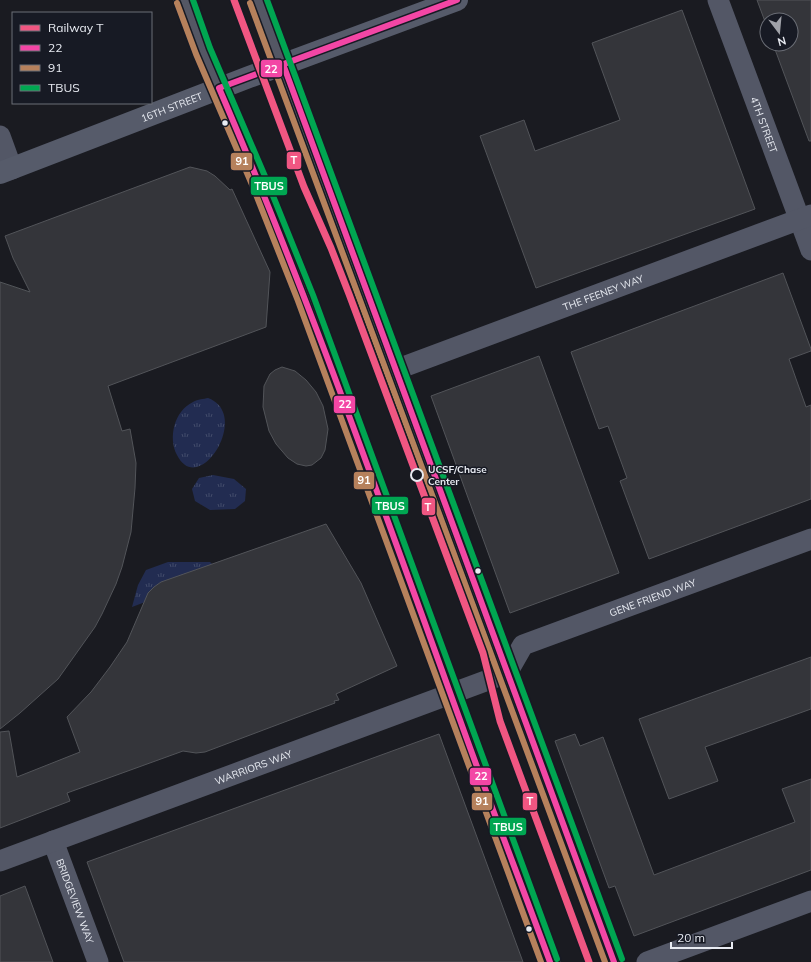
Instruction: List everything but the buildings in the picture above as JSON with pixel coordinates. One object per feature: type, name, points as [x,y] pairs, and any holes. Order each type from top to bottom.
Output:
[{"type":"main road","points":[[184,0],[306,298],[459,718],[550,962]]},
{"type":"main road","points":[[258,0],[283,64],[614,962]]},
{"type":"main road","name":"16TH STREET","points":[[6,171],[219,88],[457,0]]},
{"type":"street","name":"4TH STREET","points":[[718,0],[805,218],[811,250]]},
{"type":"street","points":[[0,136],[6,171]]},
{"type":"street","name":"THE FEENEY WAY","points":[[395,370],[805,218]]},
{"type":"street","name":"GENE FRIEND WAY","points":[[507,673],[523,645],[811,539]]},
{"type":"street","name":"WARRIORS WAY","points":[[0,861],[507,673]]},
{"type":"street","name":"BRIDGEVIEW WAY","points":[[53,841],[98,962]]},
{"type":"street","points":[[647,962],[811,901]]},
{"type":"green space","points":[[208,398],[220,407],[225,420],[223,435],[217,449],[208,461],[197,467],[186,466],[177,455],[174,448],[174,426],[177,418],[186,406],[197,400]]},
{"type":"green space","points":[[213,475],[234,479],[246,489],[245,501],[235,509],[210,510],[195,501],[192,489],[199,478]]},
{"type":"green space","points":[[168,562],[210,562],[221,573],[132,607],[138,585],[146,570]]},
{"type":"rail line","name":"T","points":[[234,0],[304,187],[331,248],[349,294],[483,653],[500,721],[589,962]]},
{"type":"transit line","name":"TBUS","points":[[193,0],[210,48],[267,181],[313,295],[557,959]]},
{"type":"transit line","name":"TBUS","points":[[267,0],[622,959]]},
{"type":"transit line","name":"22","points":[[457,0],[219,88],[252,166],[344,402],[482,781],[550,962]]},
{"type":"transit line","name":"91","points":[[177,3],[196,54],[253,187],[298,301],[541,962]]},
{"type":"transit line","name":"91","points":[[250,3],[605,962]]},
{"type":"transit line","name":"22","points":[[283,64],[614,962]]},
{"type":"place","name":"UCSF/Chase Center","points":[[417,475]]}]
